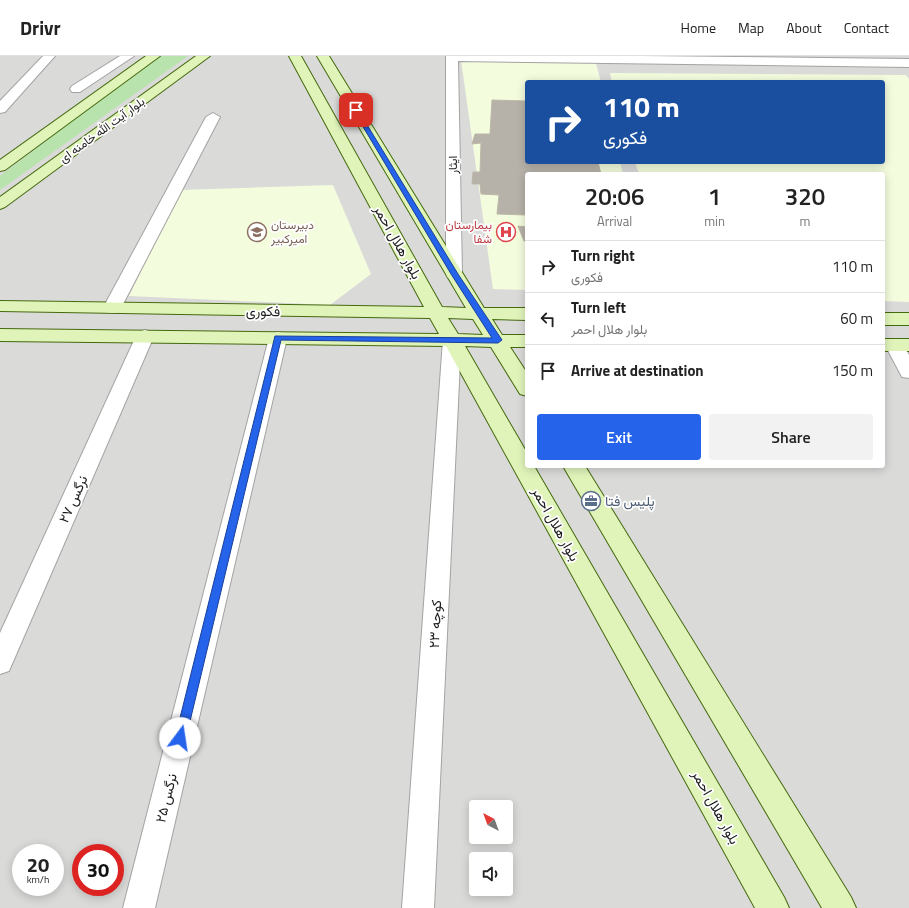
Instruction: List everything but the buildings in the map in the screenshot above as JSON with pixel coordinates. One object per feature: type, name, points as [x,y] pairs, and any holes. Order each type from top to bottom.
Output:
[{"type":"street","points":[[0,109],[49,56]]},
{"type":"street","points":[[76,88],[128,56]]},
{"type":"street","points":[[0,167],[154,56]]},
{"type":"street","name":"بلوار آیت الله خامنه ای","points":[[0,204],[204,56]]},
{"type":"street","name":"بلوار هلال احمر","points":[[295,56],[437,314],[773,908]]},
{"type":"street","points":[[323,56],[454,274],[498,340],[525,385]]},
{"type":"street","points":[[452,56],[909,63]]},
{"type":"street","name":"ایثار","points":[[452,56],[454,274]]},
{"type":"street","points":[[88,81],[114,85]]},
{"type":"street","points":[[112,308],[213,117]]},
{"type":"street","name":"فکوری","points":[[0,306],[437,314],[525,314]]},
{"type":"street","points":[[885,319],[909,319]]},
{"type":"street","points":[[885,328],[909,372]]},
{"type":"street","name":"فکوری","points":[[0,335],[525,341]]},
{"type":"street","name":"نرگس ۲۷","points":[[0,662],[145,336]]},
{"type":"street","name":"نرگس ۲۵","points":[[139,908],[278,338]]},
{"type":"street","name":"کوچه ۲۳","points":[[418,908],[452,340]]},
{"type":"street","points":[[575,468],[840,908]]},
{"type":"shaded area","points":[[0,56],[909,56],[909,908],[0,908]]},
{"type":"shaded area","name":"بیمارستان شفا","points":[[461,60],[595,60],[600,80],[525,80],[525,164],[620,164],[622,172],[525,172],[525,290],[493,289]]},
{"type":"shaded area","points":[[610,73],[906,75],[909,79],[909,302],[885,301],[885,172],[638,172],[636,164],[885,164],[885,80],[612,80]]},
{"type":"shaded area","name":"دبیرستان امیرکبیر","points":[[333,185],[371,274],[330,305],[129,296],[181,190]]},
{"type":"green space","points":[[157,56],[188,56],[0,190],[0,176]]},
{"type":"place","name":"دبیرستان امیرکبیر","points":[[257,232]]},
{"type":"place","name":"بیمارستان شفا","points":[[506,232]]},
{"type":"place","name":"پلیس فتا","points":[[591,501]]},
{"type":"route","points":[[180,738],[278,338],[498,340],[454,274],[356,110]]}]
